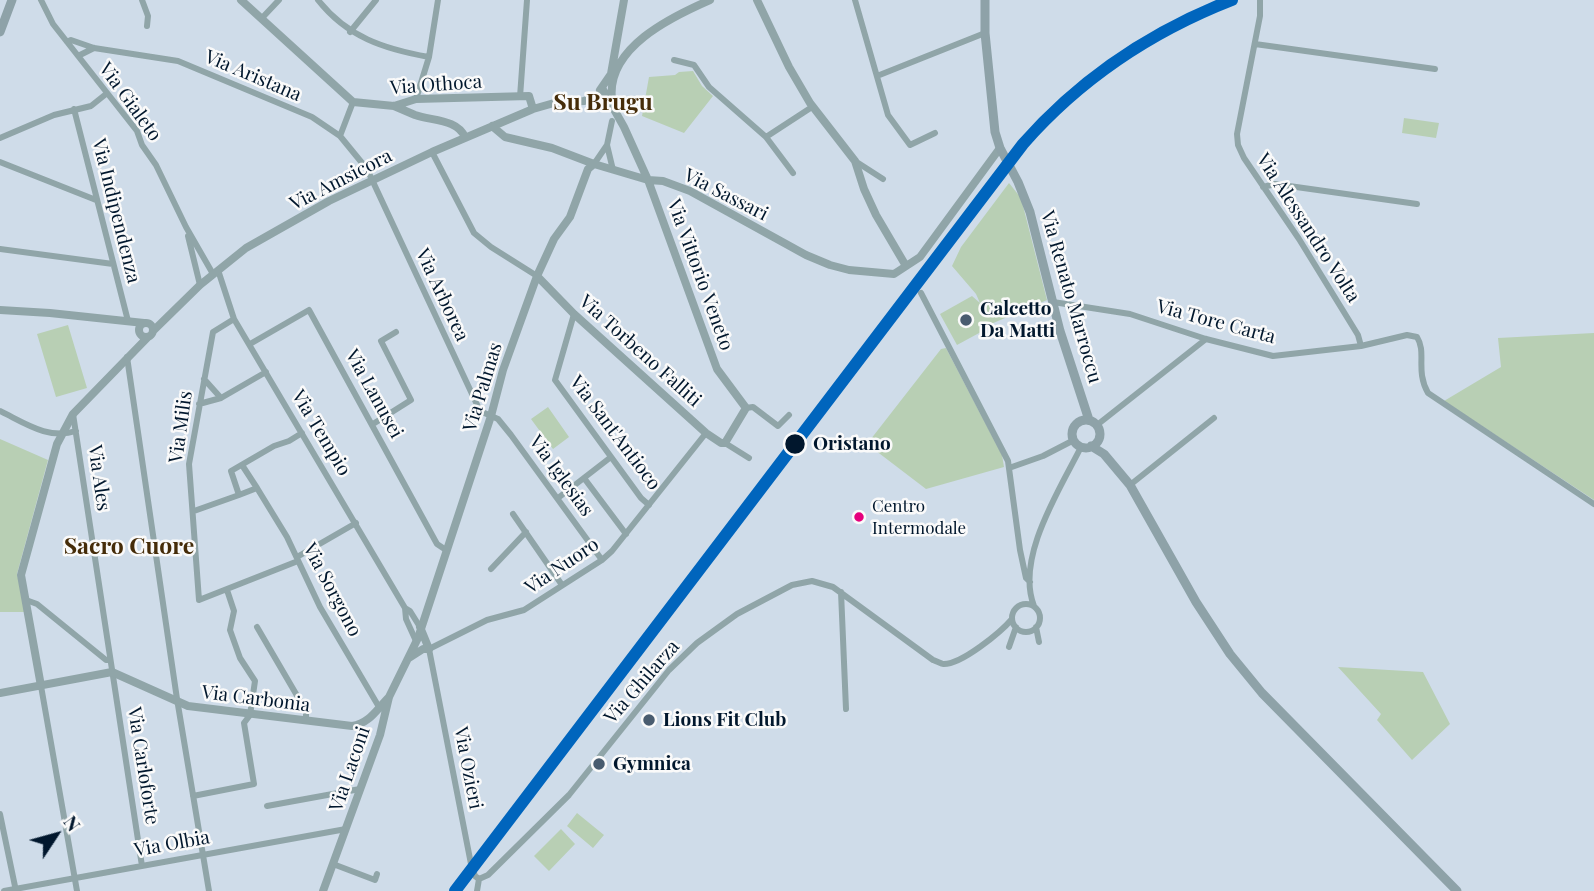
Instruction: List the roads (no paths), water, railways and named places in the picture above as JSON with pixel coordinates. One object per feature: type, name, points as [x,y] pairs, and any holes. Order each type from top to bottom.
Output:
[{"type":"main road","points":[[0,32],[12,0]]},
{"type":"main road","name":"Via Renato Marroccu","points":[[985,0],[985,33],[993,116],[1000,148],[1030,212],[1053,302],[1089,422]]},
{"type":"main road","points":[[1086,443],[1100,434],[1089,422],[1074,427],[1086,443],[1104,454],[1130,485],[1196,602],[1230,654],[1262,694],[1457,891]]},
{"type":"street","name":"Via Gialeto","points":[[41,0],[53,24],[137,131],[186,227],[215,272]]},
{"type":"street","points":[[142,0],[148,16],[147,26]]},
{"type":"street","points":[[241,0],[353,102],[340,136]]},
{"type":"street","points":[[262,18],[279,0]]},
{"type":"street","points":[[318,0],[350,32],[402,52],[429,57]]},
{"type":"street","points":[[350,32],[376,0]]},
{"type":"street","points":[[416,99],[429,57],[438,0]]},
{"type":"street","points":[[527,0],[520,97],[528,96],[533,109]]},
{"type":"street","points":[[606,89],[613,71],[624,0]]},
{"type":"street","points":[[613,71],[642,37],[671,18],[710,0]]},
{"type":"street","points":[[757,0],[789,67],[812,107],[855,161],[876,215],[906,266],[920,257],[1000,148]]},
{"type":"street","points":[[864,0],[856,2],[888,115],[910,145],[935,133]]},
{"type":"street","name":"Via Alessandro Volta","points":[[1260,0],[1260,16],[1237,134],[1238,145],[1306,250],[1358,335],[1361,346]]},
{"type":"street","points":[[877,76],[985,33]]},
{"type":"street","name":"Via Aristana","points":[[67,42],[71,40],[94,48],[178,61],[312,117],[340,136],[360,158],[372,179]]},
{"type":"street","points":[[1255,44],[1435,69]]},
{"type":"street","points":[[78,57],[94,48]]},
{"type":"street","points":[[674,60],[694,65],[709,87],[766,137],[793,173]]},
{"type":"street","name":"Via Amsicora","points":[[145,330],[170,314],[200,285],[246,248],[372,179],[533,109],[590,99],[606,89]]},
{"type":"street","name":"Via Vittorio Veneto","points":[[606,89],[648,180],[717,369],[746,408]]},
{"type":"street","points":[[0,138],[74,109],[95,104],[106,94]]},
{"type":"street","name":"Via Othoca","points":[[353,102],[394,106],[416,99],[520,97]]},
{"type":"street","points":[[394,106],[415,115],[453,124],[465,137]]},
{"type":"street","points":[[766,137],[812,107]]},
{"type":"street","name":"Via Indipendenza","points":[[74,109],[128,321]]},
{"type":"street","points":[[594,164],[607,145],[612,121]]},
{"type":"street","name":"Via Sassari","points":[[492,126],[505,136],[690,191],[806,255],[830,265],[849,270],[894,274],[906,266]]},
{"type":"street","points":[[607,145],[613,170]]},
{"type":"street","points":[[432,152],[474,233],[498,252],[537,276]]},
{"type":"street","points":[[855,161],[883,179]]},
{"type":"street","points":[[0,162],[96,200]]},
{"type":"street","name":"Via Palmas","points":[[420,628],[491,416],[503,370],[537,276],[554,239],[570,216],[588,169],[594,164]]},
{"type":"street","name":"Via Arborea","points":[[372,179],[474,401],[480,411],[491,416]]},
{"type":"street","points":[[1263,187],[1275,184],[1417,204]]},
{"type":"street","name":"Via Gialeto","points":[[186,227],[200,285]]},
{"type":"street","points":[[0,249],[113,264]]},
{"type":"street","name":"Via Tempio","points":[[215,272],[234,319],[356,523],[405,608],[406,619],[422,644]]},
{"type":"street","name":"Via Torbeno Falliti","points":[[537,276],[706,433],[725,443]]},
{"type":"street","points":[[921,293],[999,442],[1009,468],[1021,553],[1026,578],[1030,582]]},
{"type":"street","name":"Via Tore Carta","points":[[1053,302],[1130,314],[1206,340],[1273,356],[1361,346],[1412,335],[1420,342],[1421,379],[1428,393],[1594,503]]},
{"type":"street","points":[[0,310],[128,321],[145,330],[127,357],[73,414],[57,444],[21,575],[77,891]]},
{"type":"street","name":"Via Lanusei","points":[[250,344],[309,310],[437,544],[446,550]]},
{"type":"street","name":"Via Sant'Antioco","points":[[574,313],[555,380],[641,498],[649,505]]},
{"type":"street","name":"Via Milis","points":[[227,590],[200,600],[190,464],[213,332],[234,319]]},
{"type":"street","points":[[373,424],[411,400],[381,341],[396,332]]},
{"type":"street","points":[[1089,422],[1206,340]]},
{"type":"street","points":[[127,357],[177,699],[209,891]]},
{"type":"street","points":[[199,404],[221,398],[266,372]]},
{"type":"street","points":[[204,379],[221,398]]},
{"type":"street","points":[[749,458],[725,443],[746,408],[752,407],[760,411],[778,426],[789,415]]},
{"type":"street","points":[[0,411],[48,433],[62,435],[76,430]]},
{"type":"street","name":"Via Ales","points":[[73,414],[112,672]]},
{"type":"street","name":"Via Iglesias","points":[[491,416],[498,419],[511,435],[602,560]]},
{"type":"street","points":[[1130,485],[1214,418]]},
{"type":"street","points":[[239,495],[231,471],[302,433]]},
{"type":"street","name":"Via Nuoro","points":[[422,644],[487,620],[524,610],[602,560],[706,433]]},
{"type":"street","points":[[1009,468],[1086,443]]},
{"type":"street","points":[[1014,624],[1040,642],[1036,627],[1040,618],[1029,593],[1033,556],[1041,528],[1086,443]]},
{"type":"street","points":[[558,498],[611,457]]},
{"type":"street","name":"Via Sorgono","points":[[242,465],[298,559],[320,607],[379,707]]},
{"type":"street","points":[[584,478],[626,534]]},
{"type":"street","points":[[194,511],[257,488]]},
{"type":"street","points":[[513,514],[562,585]]},
{"type":"street","points":[[193,796],[254,784],[244,723],[250,715],[255,681],[240,658],[230,630],[234,611],[227,590],[298,559],[356,523]]},
{"type":"street","points":[[491,569],[526,532]]},
{"type":"street","points":[[1021,553],[1033,556]]},
{"type":"street","name":"Via Ghilarza","points":[[479,879],[488,875],[569,795],[669,670],[720,625],[748,608],[803,582],[812,581],[833,587],[933,660],[943,664],[960,660],[1014,624]]},
{"type":"street","points":[[841,593],[846,709]]},
{"type":"street","points":[[1009,647],[1014,638],[1014,610],[1029,593]]},
{"type":"street","points":[[26,600],[37,604],[106,660],[110,660]]},
{"type":"street","points":[[1021,605],[1034,606]]},
{"type":"street","name":"Via Tempio","points":[[405,608],[410,611],[420,628]]},
{"type":"street","points":[[257,627],[306,711],[306,721]]},
{"type":"street","points":[[1014,638],[1036,627]]},
{"type":"street","points":[[420,628],[422,644]]},
{"type":"street","name":"Via Laconi","points":[[323,891],[381,730],[389,697],[408,658],[422,644]]},
{"type":"street","name":"Via Ozieri","points":[[422,644],[471,864],[475,876],[479,879],[477,891]]},
{"type":"street","points":[[0,693],[112,672]]},
{"type":"street","name":"Via Carbonia","points":[[112,672],[188,706],[250,715],[361,725],[381,730]]},
{"type":"street","name":"Via Carloforte","points":[[112,672],[142,866]]},
{"type":"street","points":[[361,725],[374,715],[389,697]]},
{"type":"street","points":[[267,806],[360,789]]},
{"type":"street","points":[[0,814],[16,890]]},
{"type":"street","name":"Via Olbia","points":[[4,891],[346,829]]},
{"type":"street","points":[[333,864],[375,880],[377,874]]},
{"type":"place","name":"Calcetto Da Matti","points":[[966,320]]},
{"type":"place","name":"Oristano","points":[[795,444]]},
{"type":"place","name":"Centro Intermodale","points":[[859,517]]},
{"type":"place","name":"Lions Fit Club","points":[[649,720]]},
{"type":"place","name":"Gymnica","points":[[599,764]]},
{"type":"district","name":"Su Brugu","points":[[603,103]]},
{"type":"district","name":"Sacro Cuore","points":[[129,547]]}]
